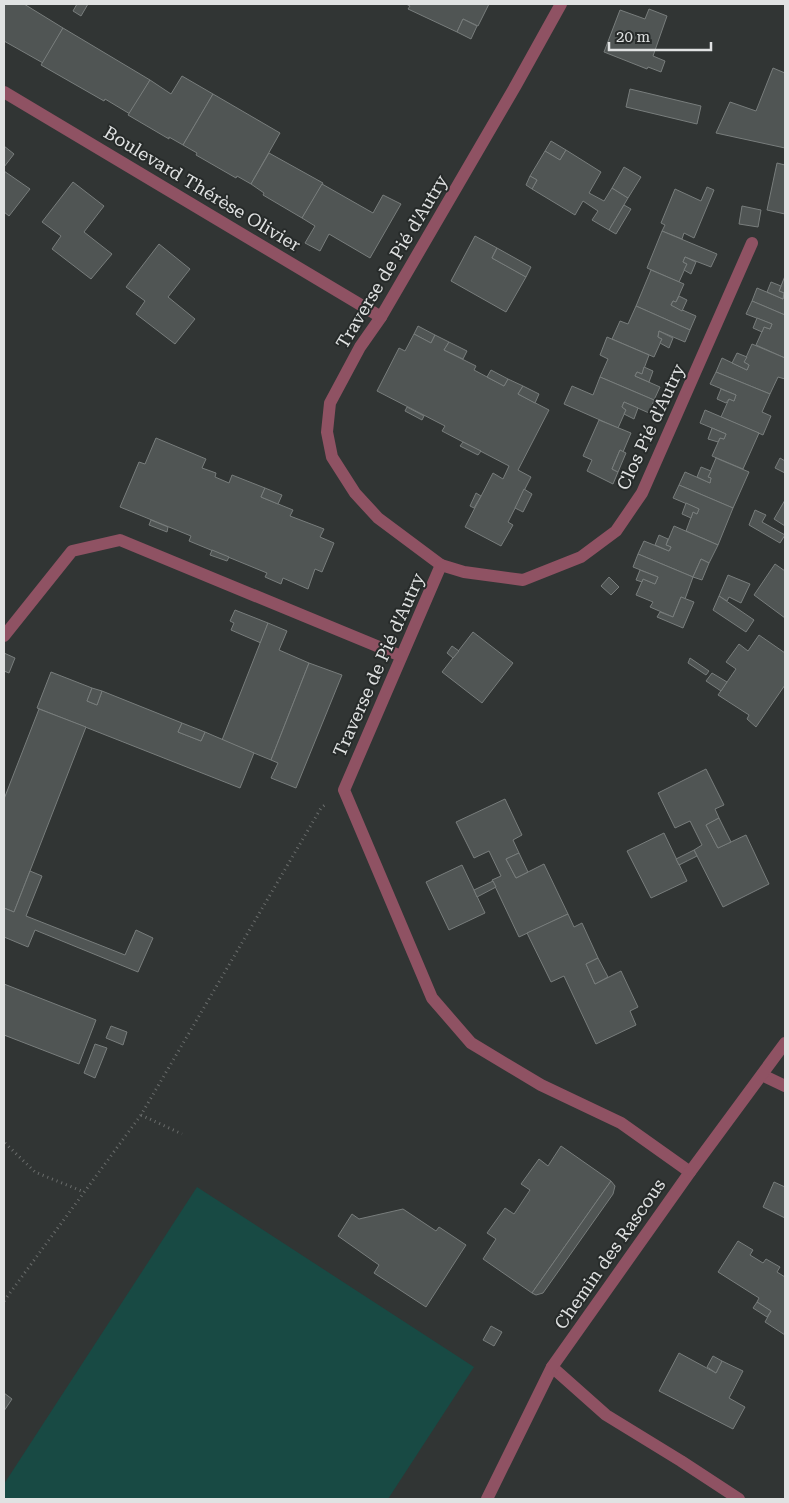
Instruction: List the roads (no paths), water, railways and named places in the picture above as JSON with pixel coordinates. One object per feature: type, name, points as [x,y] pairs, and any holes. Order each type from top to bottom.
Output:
[{"type":"street","name":"Traverse de Pié d'Autry","points":[[561,4],[381,317],[360,347],[330,403],[326,432],[332,457],[355,493],[378,518],[441,565],[344,790],[432,998],[471,1043],[541,1085],[621,1123],[690,1172]]},
{"type":"street","name":"Boulevard Thérèse Olivier","points":[[4,92],[381,317]]},
{"type":"street","name":"Clos Pié d'Autry","points":[[441,565],[464,572],[523,580],[581,557],[616,531],[642,494],[752,243]]},
{"type":"street","points":[[4,636],[72,552],[120,540],[401,656]]},
{"type":"street","name":"Chemin des Rascous","points":[[487,1499],[552,1367],[690,1172],[785,1043]]},
{"type":"street","points":[[762,1075],[785,1086]]},
{"type":"street","points":[[552,1367],[606,1415],[682,1461],[739,1499]]}]
